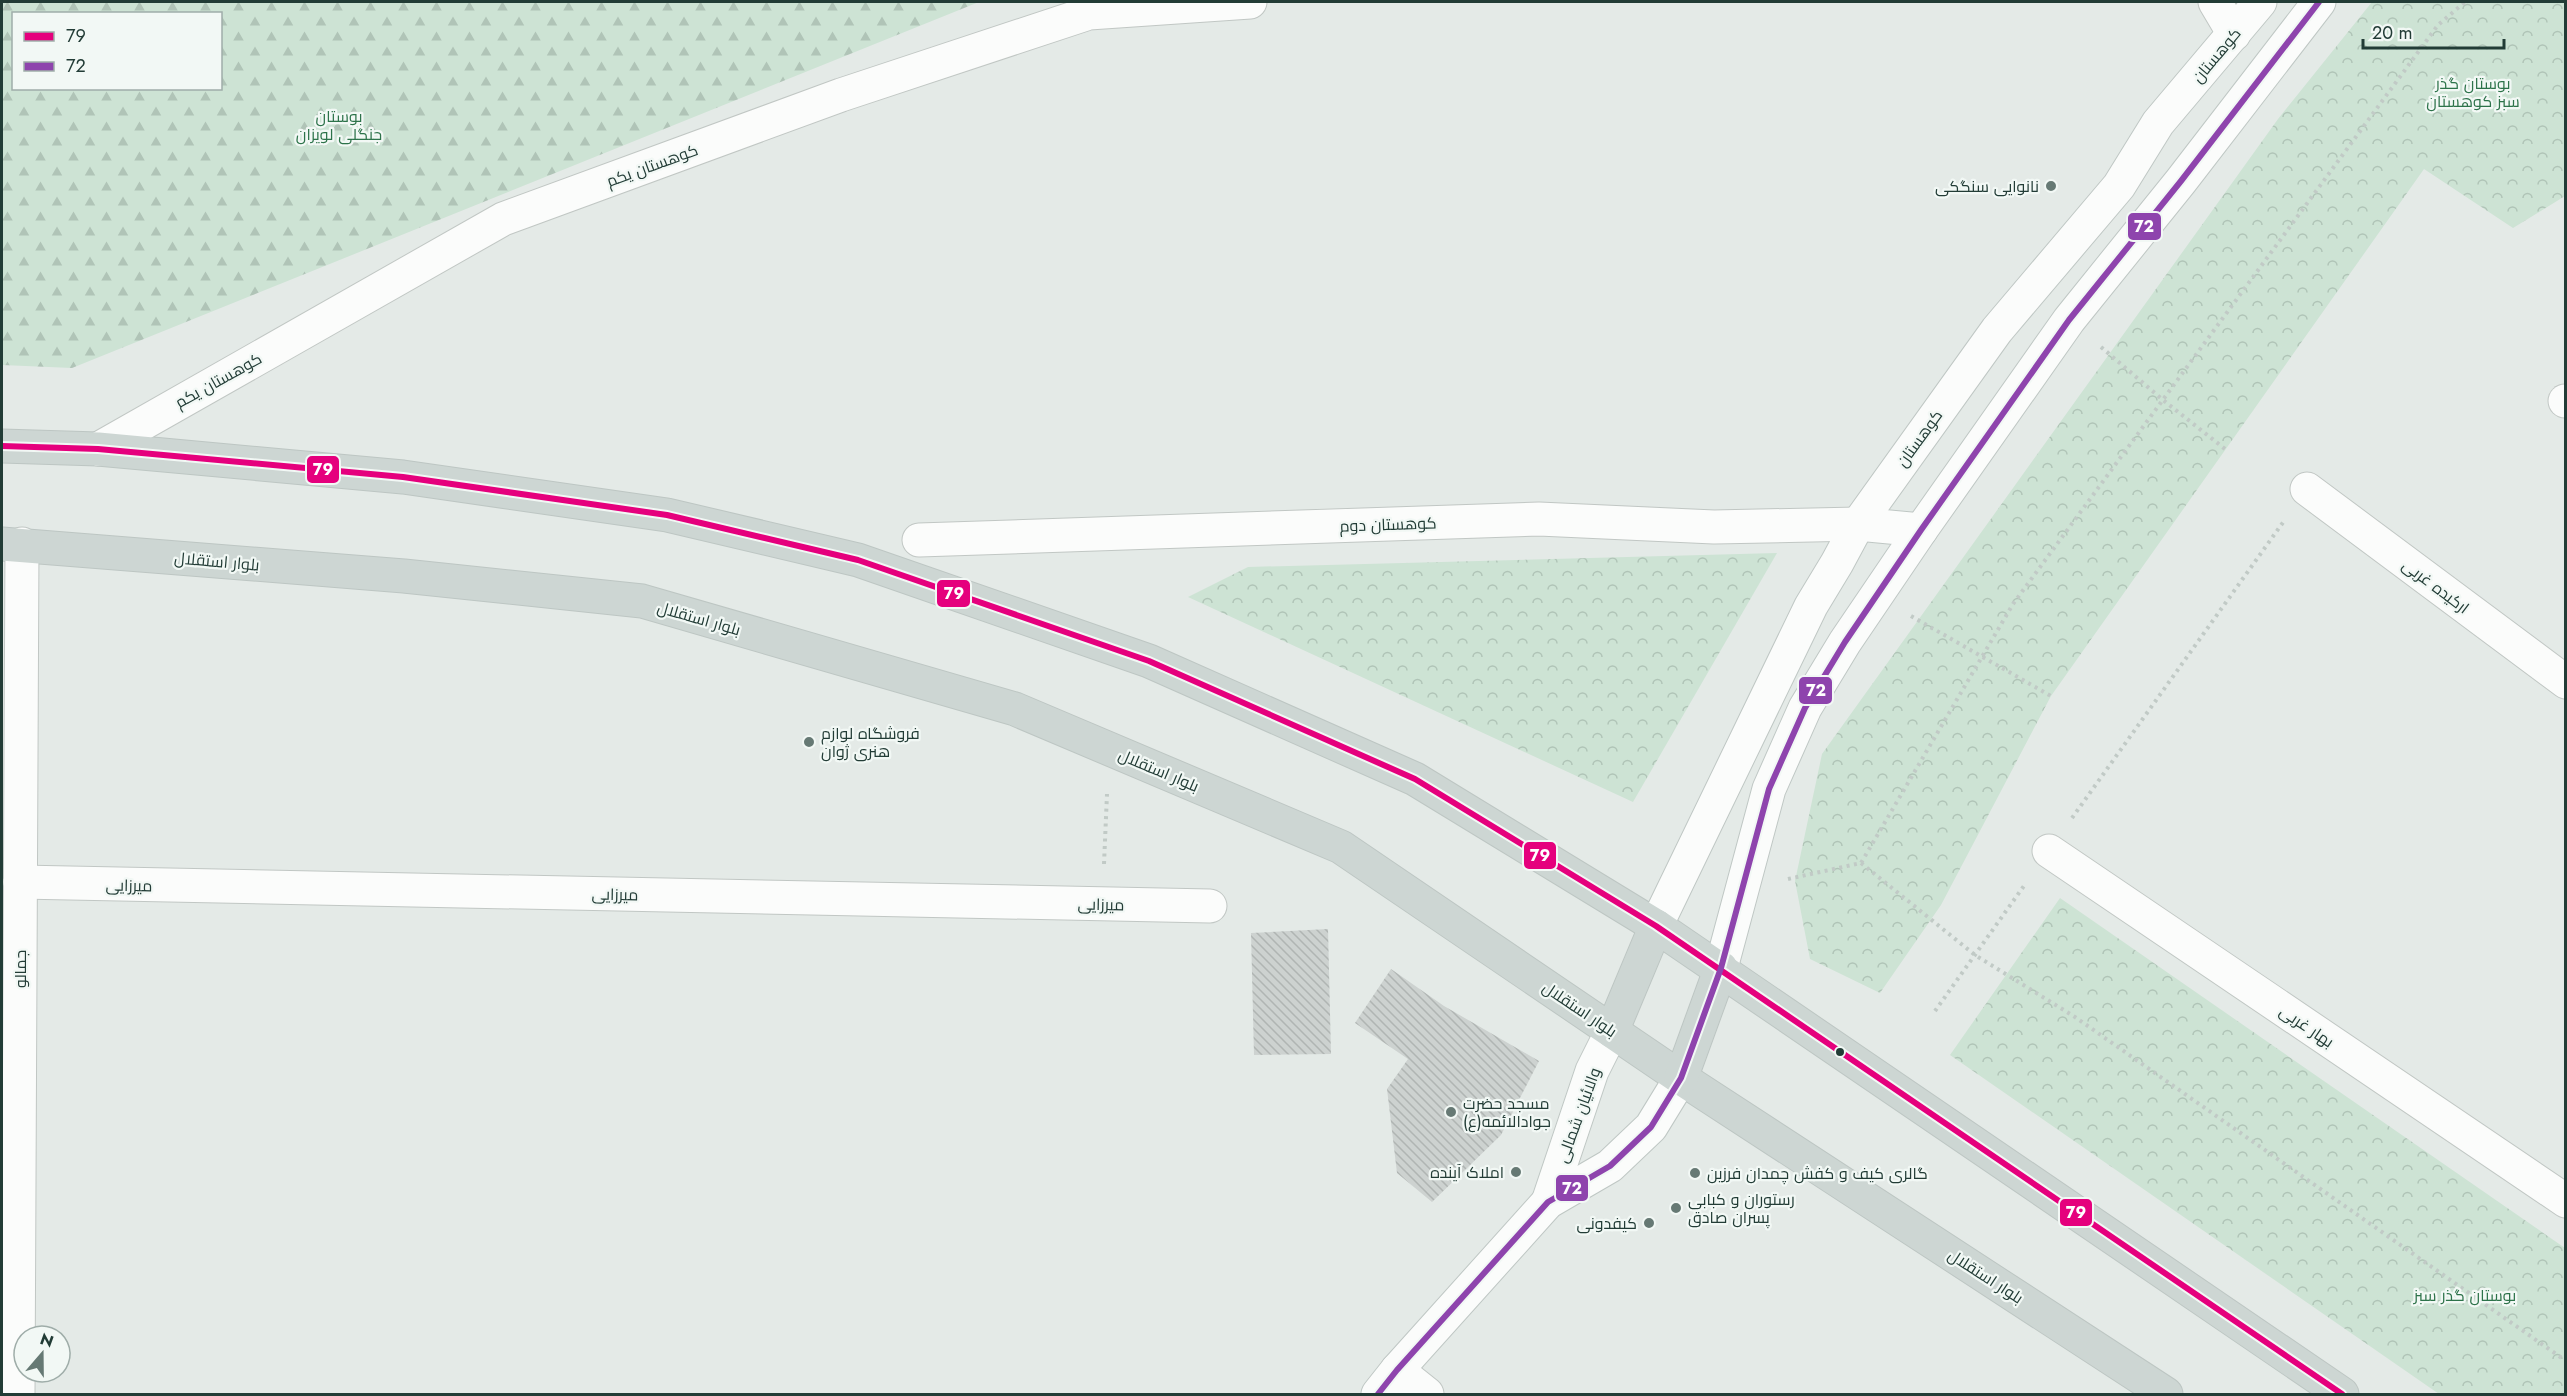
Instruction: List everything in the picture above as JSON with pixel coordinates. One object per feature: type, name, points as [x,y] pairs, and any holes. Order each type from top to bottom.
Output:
[{"type":"main road","points":[[2,446],[98,448],[403,477],[667,515],[858,560],[1149,661],[1415,779],[1656,926],[2342,1395]]},
{"type":"main road","name":"بلوار استقلال","points":[[12,544],[404,576],[642,601],[1015,710],[1341,847],[1681,1078],[2166,1395]]},
{"type":"main road","points":[[1612,1031],[1656,926]]},
{"type":"main road","points":[[1681,1078],[1720,968]]},
{"type":"street","name":"کوهستان یکم","points":[[98,448],[503,219],[1085,7],[1250,2]]},
{"type":"street","points":[[2215,2],[2234,34]]},
{"type":"street","name":"کوهستان","points":[[1656,926],[1810,606],[1838,563],[1858,524],[1997,330],[2118,186],[2158,123],[2260,2]]},
{"type":"street","points":[[1720,968],[1769,789],[1805,708],[1875,596],[2069,320],[2181,182],[2319,2]]},
{"type":"street","name":"ارکیده غربی","points":[[2307,489],[2565,682]]},
{"type":"street","name":"کوهستان دوم","points":[[919,540],[1539,519],[1714,527],[1858,524],[1920,530]]},
{"type":"street","name":"جمالو","points":[[12,544],[20,882],[11,971],[18,1395]]},
{"type":"street","name":"بهار غربی","points":[[2049,851],[2565,1201]]},
{"type":"street","name":"میرزایی","points":[[20,882],[1210,906]]},
{"type":"street","name":"والائیان شمالی","points":[[1548,1202],[1592,1071],[1612,1031]]},
{"type":"street","name":"والائیان شمالی","points":[[1387,1382],[1548,1202],[1610,1166],[1651,1127],[1681,1078]]},
{"type":"street","points":[[1387,1382],[1427,1395]]},
{"type":"path","points":[[1743,888],[1861,863],[2013,604],[2438,25],[2465,2]]},
{"type":"path","points":[[2069,320],[2163,400],[2226,449]]},
{"type":"path","points":[[1935,1011],[2307,489]]},
{"type":"path","points":[[1875,596],[2051,696]]},
{"type":"path","points":[[1103,904],[1109,749]]},
{"type":"path","points":[[1861,863],[1975,955],[2074,1017],[2565,1361]]},
{"type":"green space","name":"بوستان جنگلی لویزان","points":[[2,2],[979,2],[72,368],[2,365]]},
{"type":"green space","name":"بوستان گذر سبز کوهستان","points":[[2372,2],[2565,2],[2565,196],[2513,228],[2424,169],[2051,696],[1941,905],[1880,993],[1810,959],[1795,881],[1822,754],[2278,119]]},
{"type":"green space","points":[[1777,553],[1633,802],[1188,597],[1248,567]]},
{"type":"green space","name":"بوستان گذر سبز","points":[[2060,898],[2565,1248],[2565,1394],[2439,1394],[1950,1055]]},
{"type":"building","points":[[1328,929],[1331,1054],[1254,1055],[1251,933]]},
{"type":"building","name":"مسجد حضرت جوادالائمه(ع)","points":[[1391,969],[1444,1006],[1539,1061],[1501,1135],[1432,1202],[1397,1173],[1387,1089],[1408,1059],[1355,1023]]},
{"type":"transit line","name":"72","points":[[1378,1394],[1548,1202],[1610,1166],[1651,1127],[1681,1078],[1721,968],[1769,789],[1805,708],[1845,642],[1921,530],[2069,320],[2181,181],[2319,2]]},
{"type":"transit line","name":"79","points":[[2,446],[98,449],[403,477],[667,515],[858,560],[1149,661],[1415,779],[1656,926],[2342,1394]]},
{"type":"place","name":"نانوایی سنگکی","points":[[2051,186]]},
{"type":"place","name":"فروشگاه لوازم هنری ژوان","points":[[809,742]]},
{"type":"place","name":"مسجد حضرت جوادالائمه(ع)","points":[[1451,1112]]},
{"type":"place","name":"املاک آینده","points":[[1516,1172]]},
{"type":"place","name":"گالری کیف و کفش چمدان فرزین","points":[[1695,1173]]},
{"type":"place","name":"رستوران و کبابی پسران صادق","points":[[1676,1208]]},
{"type":"place","name":"کیفدونی","points":[[1649,1223]]}]
